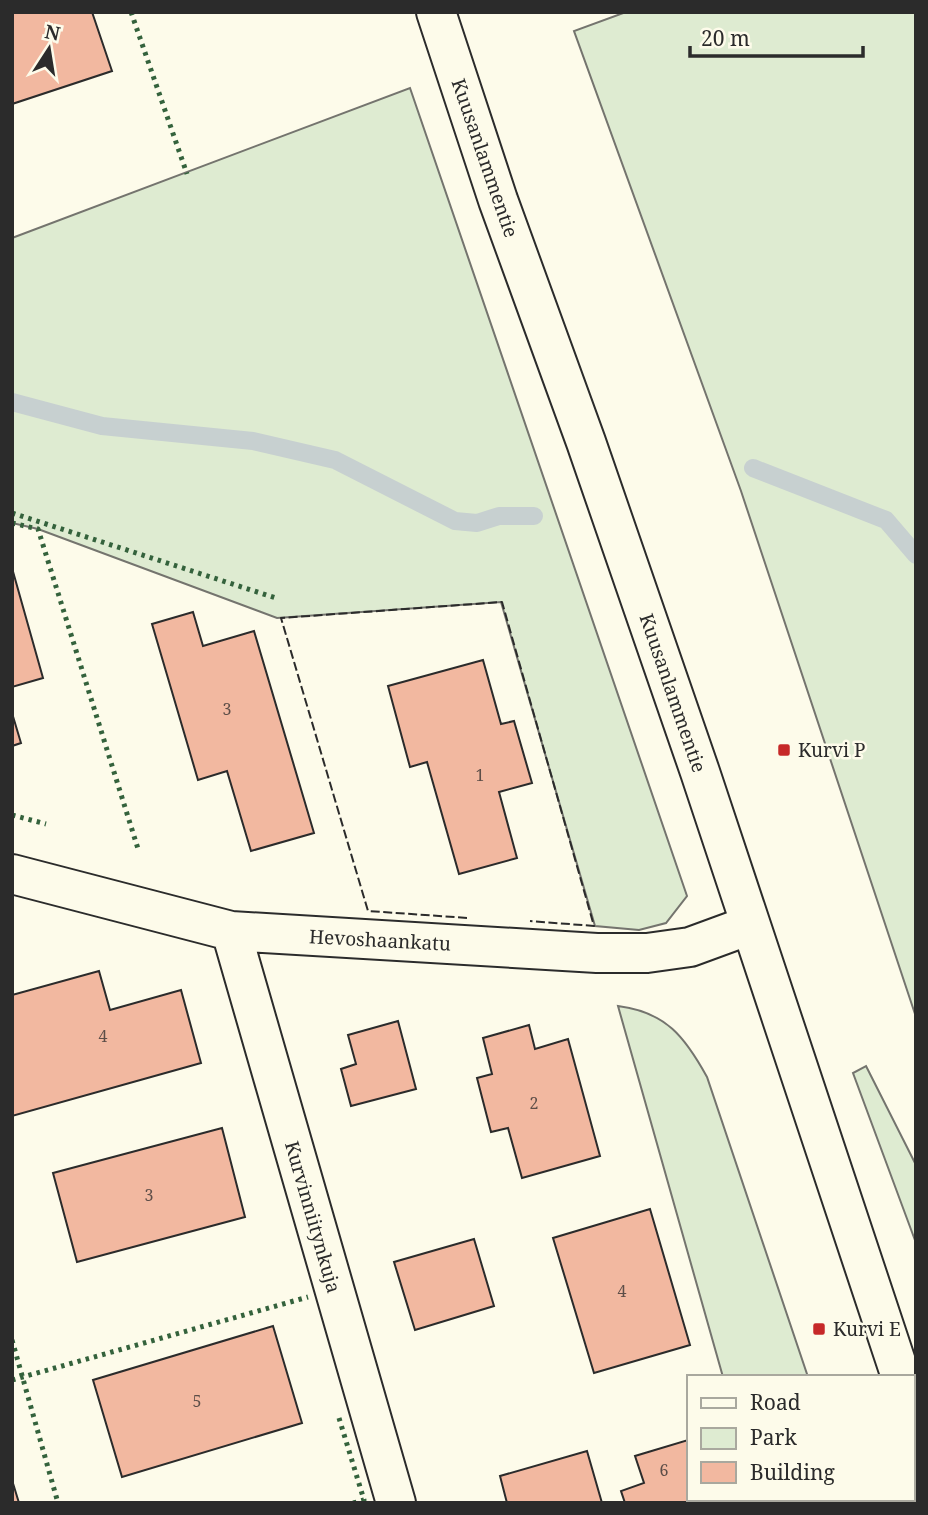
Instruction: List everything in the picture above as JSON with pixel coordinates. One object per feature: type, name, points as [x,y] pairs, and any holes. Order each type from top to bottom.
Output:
[{"type":"street","name":"Kuusanlammentie","points":[[436,12],[498,200],[701,772],[900,1375]]},
{"type":"street","name":"Hevoshaankatu","points":[[12,874],[231,931],[635,953],[690,947],[750,925]]},
{"type":"street","name":"Kurvinniitynkuja","points":[[231,931],[396,1503]]},
{"type":"green space","points":[[626,12],[916,12],[916,1017],[741,491],[574,31]]},
{"type":"green space","points":[[410,88],[687,896],[666,923],[639,930],[595,926],[501,602],[277,618],[38,529],[12,523],[12,238]]},
{"type":"green space","points":[[618,1006],[649,1014],[672,1029],[691,1050],[707,1077],[807,1375],[722,1375]]},
{"type":"green space","points":[[866,1066],[916,1165],[916,1243],[853,1073]]},
{"type":"green space","points":[[758,1501],[851,1503],[759,1503]]},
{"type":"building","points":[[12,12],[92,12],[112,71],[12,104]]},
{"type":"building","points":[[12,568],[43,678],[12,687]]},
{"type":"building","points":[[193,612],[203,646],[254,631],[314,833],[251,851],[227,771],[198,780],[152,624]]},
{"type":"building","points":[[483,660],[501,724],[514,721],[532,783],[499,792],[517,858],[459,874],[427,762],[410,767],[388,686]]},
{"type":"building","points":[[12,713],[21,743],[12,746]]},
{"type":"building","points":[[99,971],[110,1010],[181,990],[201,1063],[12,1116],[12,995]]},
{"type":"building","points":[[398,1021],[416,1089],[351,1106],[341,1069],[356,1064],[348,1035]]},
{"type":"building","points":[[529,1025],[535,1049],[568,1039],[600,1156],[522,1178],[508,1128],[491,1132],[477,1078],[492,1074],[483,1038]]},
{"type":"building","points":[[222,1128],[245,1217],[77,1262],[53,1173]]},
{"type":"building","points":[[650,1209],[690,1345],[594,1373],[553,1238]]},
{"type":"building","points":[[474,1239],[494,1306],[415,1330],[394,1262]]},
{"type":"building","points":[[273,1326],[302,1423],[122,1477],[93,1380]]},
{"type":"building","points":[[687,1440],[687,1501],[727,1503],[625,1503],[621,1491],[644,1483],[635,1456]]},
{"type":"building","points":[[587,1451],[602,1503],[507,1503],[500,1476]]},
{"type":"building","points":[[12,1480],[19,1503],[12,1503]]},
{"type":"waterway","points":[[12,402],[102,426],[253,441],[335,460],[455,521],[477,523],[499,516],[534,516]]},
{"type":"waterway","points":[[753,468],[886,520],[916,555]]},
{"type":"hedge","points":[[131,12],[187,174]]},
{"type":"hedge","points":[[12,513],[279,599]]},
{"type":"hedge","points":[[12,523],[38,529],[139,852]]},
{"type":"hedge","points":[[12,815],[46,824]]},
{"type":"hedge","points":[[12,1380],[308,1297]]},
{"type":"hedge","points":[[12,1340],[58,1503]]},
{"type":"hedge","points":[[339,1418],[364,1500],[353,1503]]},
{"type":"fence","points":[[467,918],[368,911],[281,618],[502,602],[594,926],[530,921]]},
{"type":"place","name":"Kurvi P","points":[[784,750]]},
{"type":"place","name":"Kurvi E","points":[[819,1329]]}]
